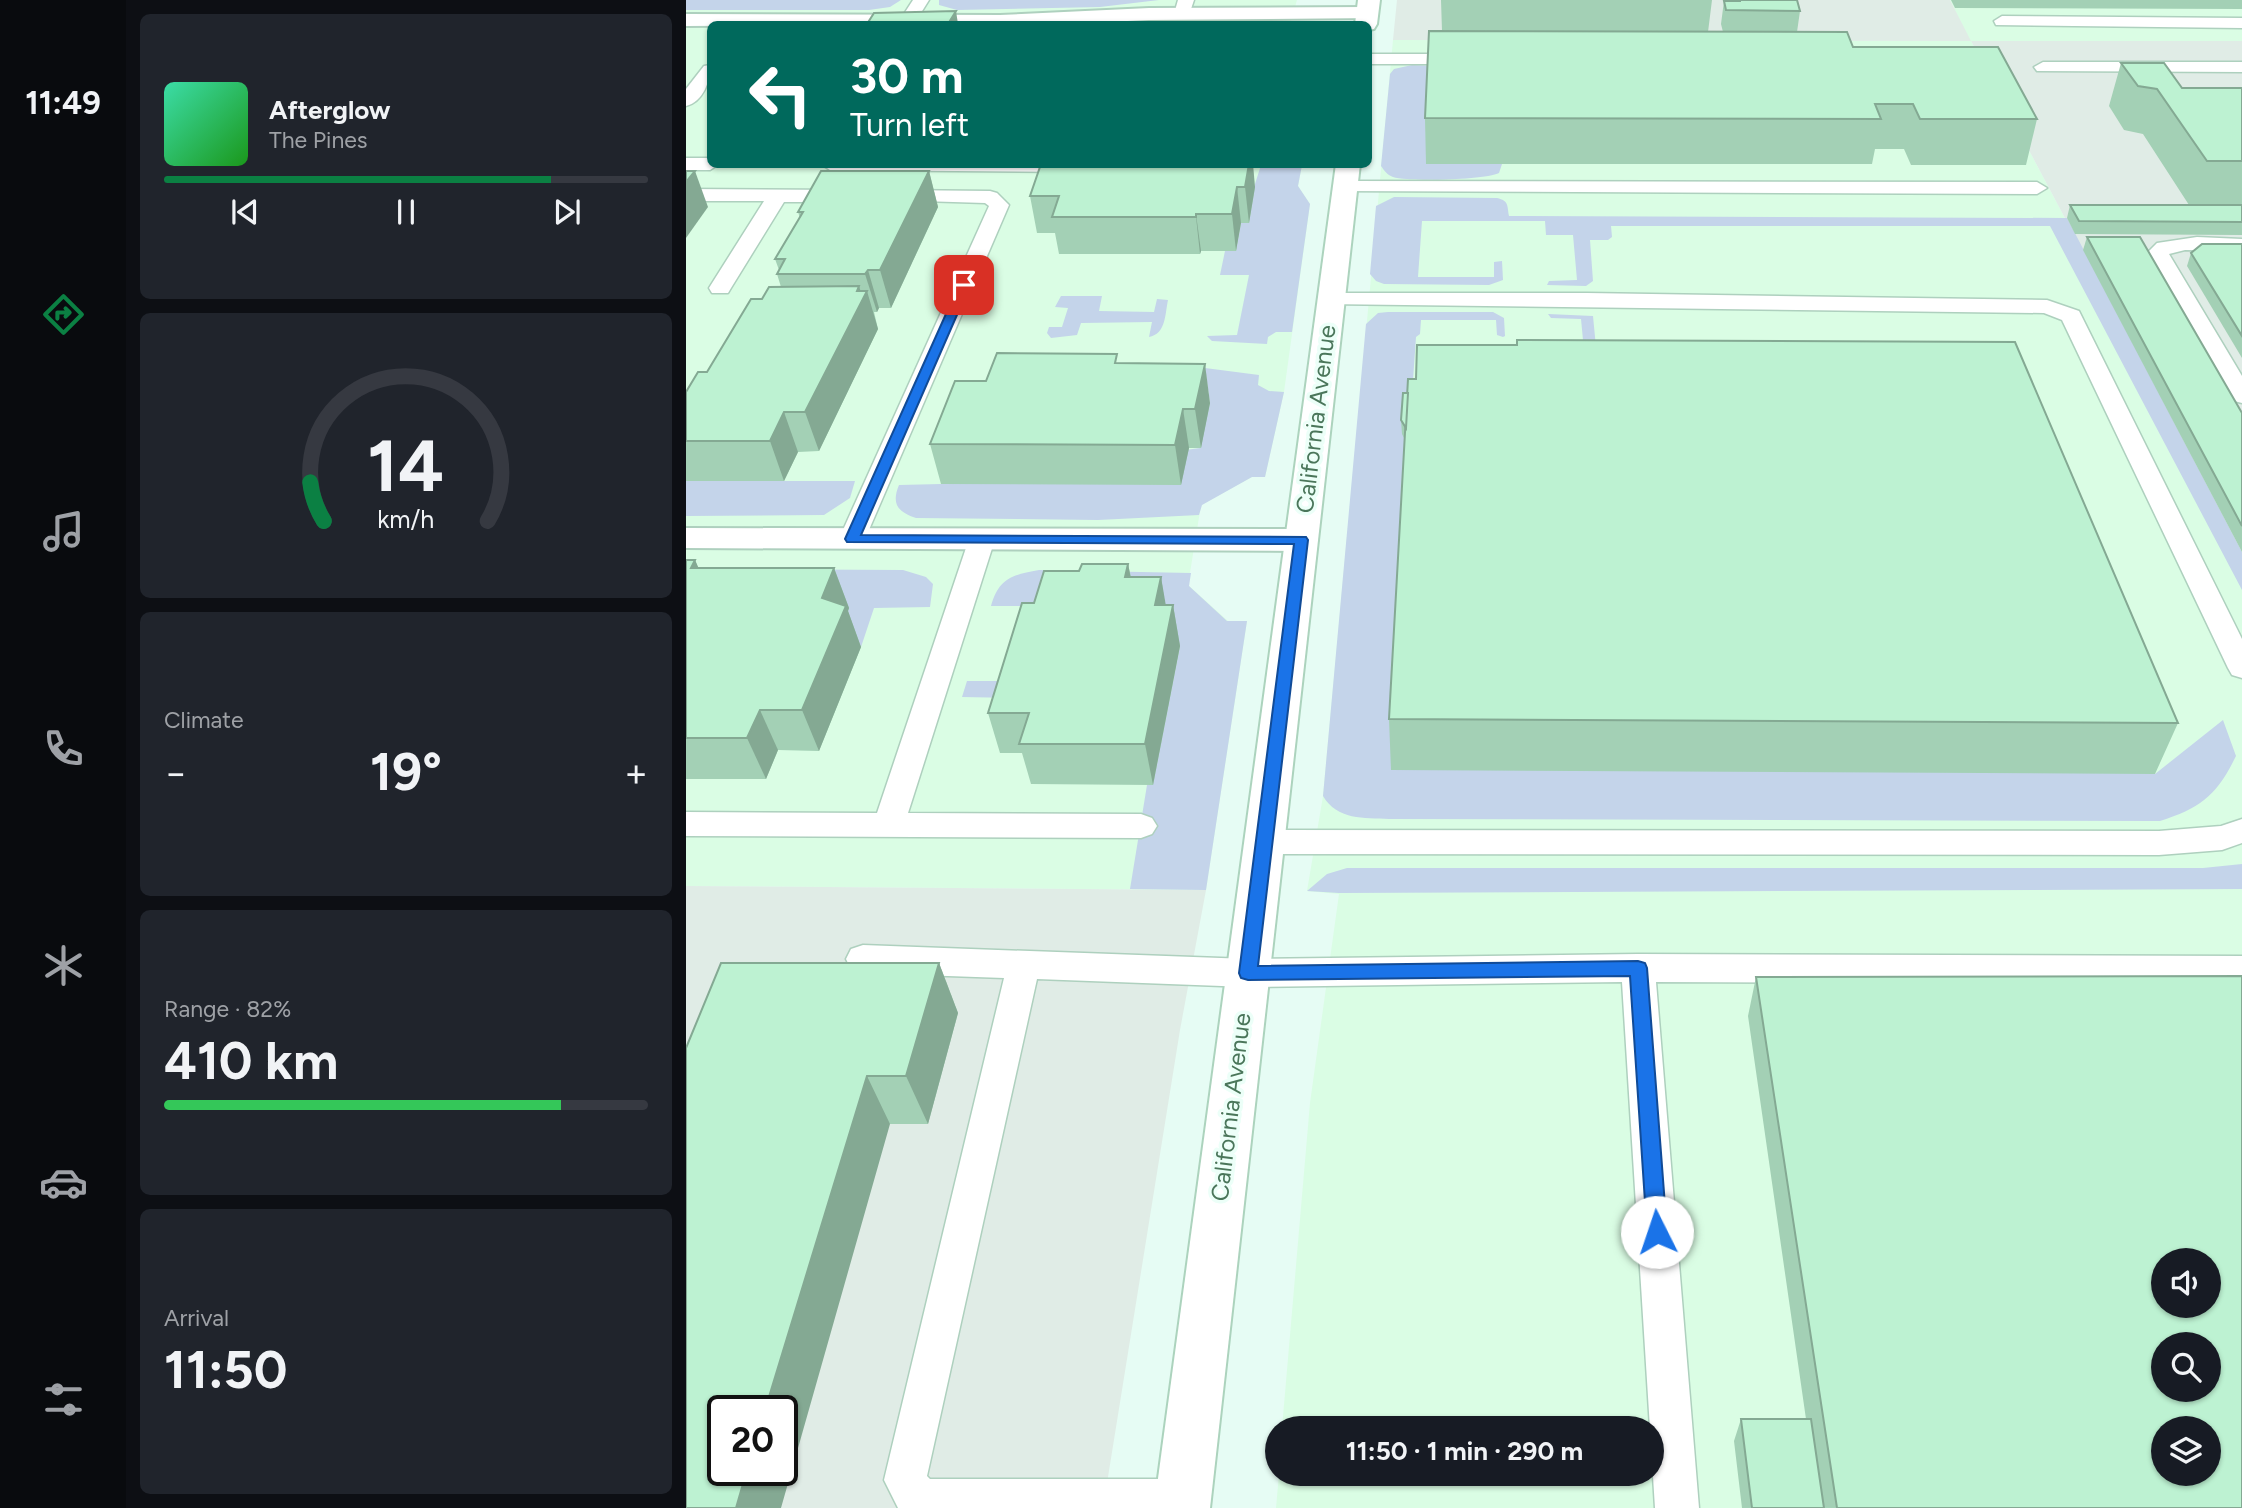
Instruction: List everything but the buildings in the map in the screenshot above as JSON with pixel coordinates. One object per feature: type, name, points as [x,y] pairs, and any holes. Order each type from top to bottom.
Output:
[{"type":"street","points":[[828,21],[1130,20],[1184,7],[1367,12]]},
{"type":"street","points":[[686,20],[717,21]]},
{"type":"street","name":"California Avenue","points":[[1182,1504],[1347,176]]},
{"type":"street","points":[[686,538],[1301,540]]},
{"type":"lane","points":[[908,20],[921,0]]},
{"type":"lane","points":[[2002,21],[2242,23]]},
{"type":"lane","points":[[1372,59],[1488,59]]},
{"type":"lane","points":[[2043,67],[2242,67]]},
{"type":"lane","points":[[686,100],[707,74]]},
{"type":"lane","points":[[686,164],[707,164]]},
{"type":"lane","points":[[1347,176],[2037,188]]},
{"type":"lane","points":[[686,195],[990,197],[999,205],[852,539]]},
{"type":"lane","points":[[720,288],[777,196]]},
{"type":"lane","points":[[2242,245],[2178,244],[2163,247],[2158,252],[2242,396]]},
{"type":"lane","points":[[1332,299],[1575,299],[2034,306],[2062,310],[2071,316],[2242,668]]},
{"type":"lane","points":[[888,825],[982,539]]},
{"type":"lane","points":[[686,824],[1141,826]]},
{"type":"lane","points":[[1264,842],[2159,843],[2222,838],[2242,831]]},
{"type":"lane","points":[[863,958],[1248,973],[1638,968],[2242,970]]},
{"type":"lane","points":[[1024,964],[905,1480],[919,1501],[1182,1504]]},
{"type":"lane","points":[[1638,968],[1676,1508]]},
{"type":"shaded area","points":[[686,0],[1297,0],[1291,21],[707,21],[707,168],[1301,168],[1298,186],[1310,204],[1284,392],[1265,477],[1252,477],[1201,505],[1188,585],[1228,621],[1247,621],[1206,890],[686,886]]},
{"type":"shaded area","points":[[686,0],[901,0],[890,7],[869,10],[686,10]]},
{"type":"shaded area","points":[[939,0],[1159,0],[1100,7],[957,10],[939,5]]},
{"type":"shaded area","points":[[1397,0],[1950,0],[1971,41],[1393,40]]},
{"type":"shaded area","points":[[1950,0],[2242,0],[2242,41],[1971,41],[2242,552],[2242,1508],[1276,1508],[1278,1486],[1664,1486],[1664,1416],[1283,1416],[1310,1103],[1339,894],[1307,891],[1323,796],[1393,40],[1970,41]]},
{"type":"shaded area","points":[[1971,41],[2242,41],[2242,552]]},
{"type":"shaded area","points":[[1412,65],[1443,66],[1502,164],[1499,173],[1446,180],[1401,179],[1385,171],[1381,166],[1390,74],[1394,69]]},
{"type":"shaded area","points":[[1260,168],[1301,168],[1298,186],[1310,204],[1292,332],[1276,332],[1268,337],[1267,344],[1212,341],[1207,336],[1237,335],[1249,275],[1220,275],[1225,251],[1236,251],[1241,223],[1249,223]]},
{"type":"shaded area","points":[[1394,197],[1497,198],[1506,202],[1509,216],[2067,218],[2242,552],[2242,590],[2050,226],[1611,226],[1612,237],[1608,240],[1590,240],[1593,281],[1586,286],[1547,285],[1549,281],[1577,280],[1573,235],[1546,235],[1545,221],[1422,221],[1418,277],[1494,277],[1494,262],[1502,261],[1503,280],[1489,285],[1384,284],[1376,281],[1370,274],[1376,206]]},
{"type":"shaded area","points":[[1061,296],[1102,296],[1099,311],[1154,312],[1157,299],[1168,300],[1162,328],[1149,337],[1152,322],[1081,323],[1077,335],[1051,338],[1047,333],[1049,327],[1062,327],[1068,308],[1055,307]]},
{"type":"shaded area","points":[[1493,312],[1504,318],[1503,337],[1497,335],[1496,320],[1421,320],[1420,334],[1416,337],[1413,380],[1585,361],[1581,319],[1551,318],[1548,314],[1593,316],[1600,389],[2155,774],[2223,720],[2236,756],[2222,781],[2206,798],[2186,811],[2160,821],[1389,819],[1343,814],[1323,796],[1366,324],[1378,313]]},
{"type":"shaded area","points":[[1205,368],[1259,375],[1258,385],[1269,391],[1284,392],[1265,477],[1252,477],[1202,505],[1199,515],[1098,520],[916,518],[901,510],[896,502],[899,485],[941,484],[1200,448],[1210,403]]},
{"type":"shaded area","points":[[686,481],[855,481],[850,498],[824,515],[686,516]]},
{"type":"shaded area","points":[[686,569],[903,570],[926,577],[933,584],[930,607],[874,608],[861,647],[837,638],[848,608]]},
{"type":"shaded area","points":[[1039,570],[1191,573],[1189,586],[1227,621],[1247,621],[1206,890],[1130,889],[1147,785],[1153,784],[1180,646],[1016,698],[962,697],[967,681],[1002,681],[1023,606],[991,606],[994,597],[1008,579]]},
{"type":"shaded area","points":[[2242,864],[2242,889],[1307,891],[1327,874],[1347,868],[2203,868]]},
{"type":"shaded area","points":[[686,886],[1206,890],[1180,1030],[1103,1508],[686,1508]]},
{"type":"route","points":[[964,285],[852,539],[1301,540],[1248,973],[1638,968],[1657,1232]]}]
